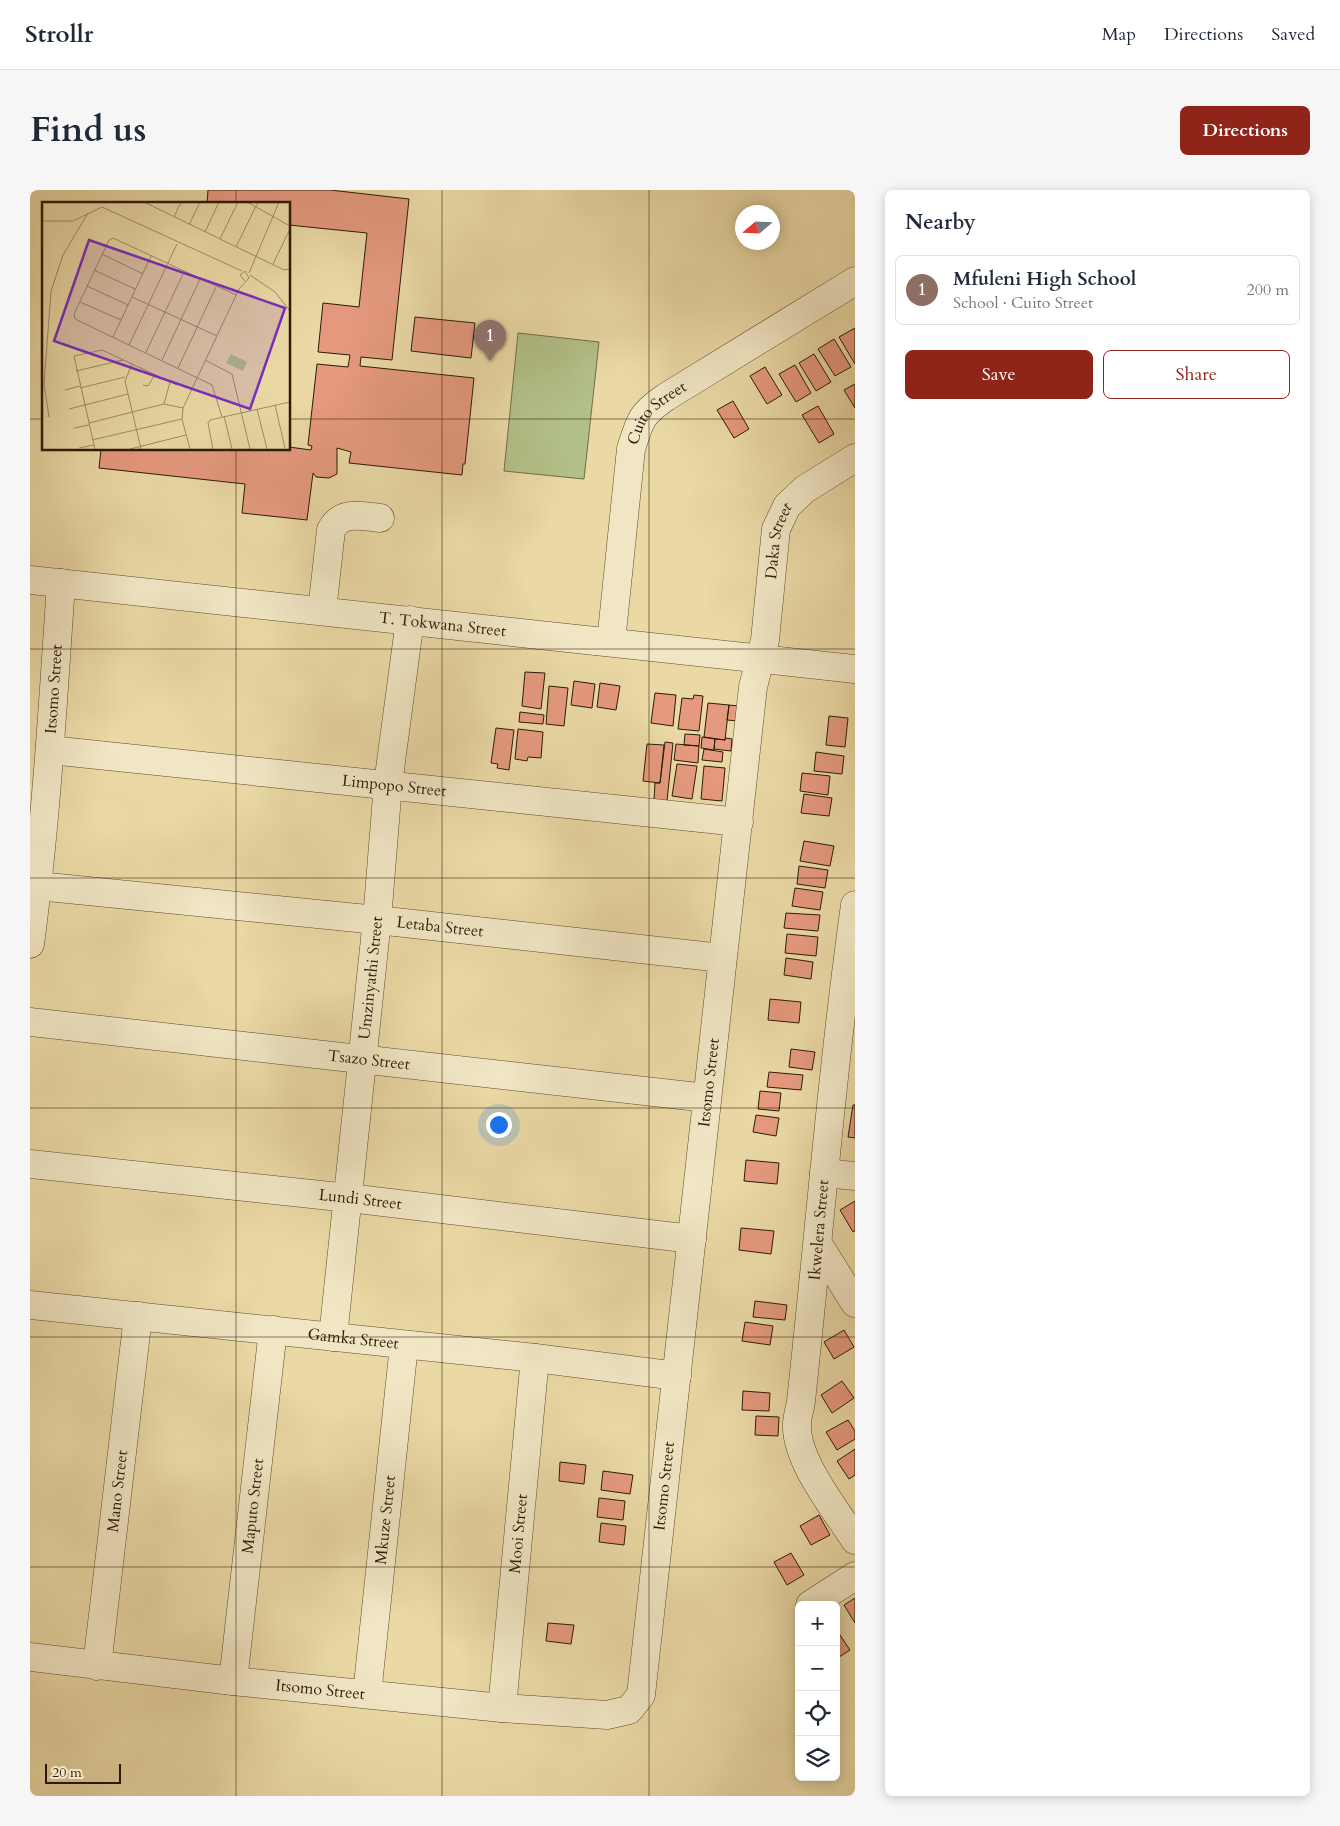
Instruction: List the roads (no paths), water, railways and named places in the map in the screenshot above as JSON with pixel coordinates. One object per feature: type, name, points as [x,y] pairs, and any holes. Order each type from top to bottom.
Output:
[{"type":"street","name":"Cuito Street","points":[[610,642],[630,449],[639,423],[649,409],[666,397],[855,281]]},
{"type":"street","name":"Daka Street","points":[[761,659],[765,640],[776,529],[787,506],[805,489],[855,458]]},
{"type":"street","points":[[322,611],[330,530],[334,524],[346,516],[380,518]]},
{"type":"street","name":"T. Tokwana Street","points":[[30,580],[855,669]]},
{"type":"street","name":"Itsomo Street","points":[[30,944],[38,886],[50,750],[61,583]]},
{"type":"street","name":"Umzinyathi Street","points":[[333,1337],[377,920],[388,784],[410,620]]},
{"type":"street","name":"Itsomo Street","points":[[30,1657],[233,1681],[502,1708],[607,1715],[629,1710],[641,1695],[754,679],[761,659]]},
{"type":"street","name":"Limpopo Street","points":[[50,750],[739,822]]},
{"type":"street","name":"Letaba Street","points":[[38,886],[377,920],[722,958]]},
{"type":"street","name":"Ikwelera Street","points":[[855,906],[850,976],[824,1172],[818,1244],[797,1425],[799,1443],[806,1462],[855,1540]]},
{"type":"street","name":"Tsazo Street","points":[[30,1022],[708,1098]]},
{"type":"street","name":"Lundi Street","points":[[30,1164],[349,1198],[692,1239]]},
{"type":"street","points":[[824,1172],[855,1176]]},
{"type":"street","points":[[818,1244],[855,1303]]},
{"type":"street","name":"Gamka Street","points":[[30,1305],[535,1358],[677,1376]]},
{"type":"street","name":"Mano Street","points":[[97,1666],[138,1316]]},
{"type":"street","name":"Maputo Street","points":[[233,1681],[273,1330]]},
{"type":"street","name":"Mkuze Street","points":[[367,1694],[404,1345]]},
{"type":"street","name":"Mooi Street","points":[[502,1708],[535,1358]]},
{"type":"street","points":[[816,1601],[855,1576]]},
{"type":"place","name":"Mfuleni High School","points":[[490,361]]}]
